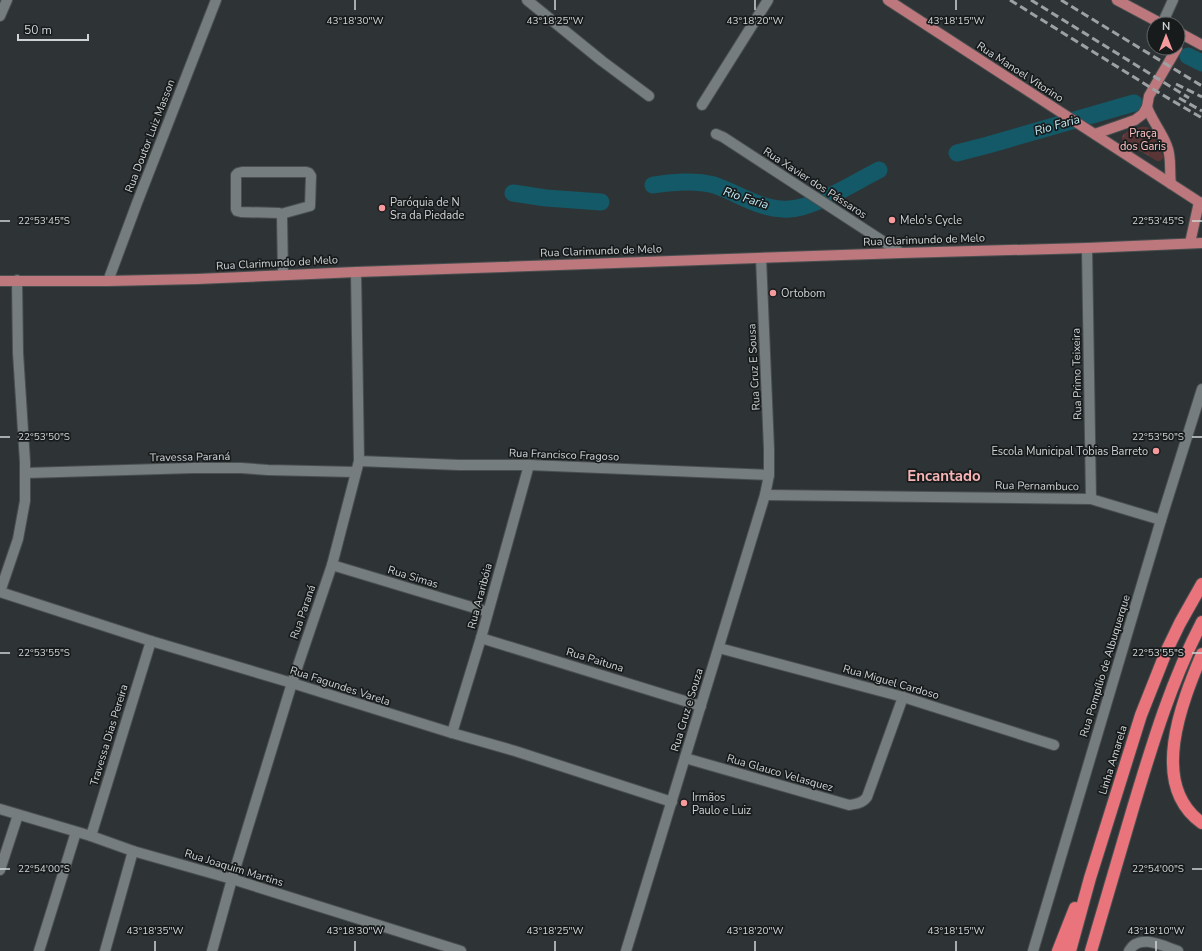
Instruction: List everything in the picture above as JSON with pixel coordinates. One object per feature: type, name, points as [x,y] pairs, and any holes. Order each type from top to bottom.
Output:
[{"type":"highway","name":"Linha Amarela","points":[[1070,951],[1090,878],[1144,707],[1166,652],[1202,584]]},
{"type":"highway","points":[[1091,951],[1148,757],[1169,696],[1202,622]]},
{"type":"highway","points":[[1202,654],[1180,714],[1172,760],[1174,777],[1179,794],[1186,807],[1196,819],[1202,823]]},
{"type":"highway","points":[[1058,951],[1080,897],[1090,878]]},
{"type":"main road","name":"Rua Manoel Vitorino","points":[[888,0],[1201,203]]},
{"type":"main road","points":[[1117,0],[1147,16]]},
{"type":"main road","points":[[1186,36],[1198,43]]},
{"type":"main road","points":[[1186,43],[1198,43]]},
{"type":"main road","points":[[1095,134],[1135,120],[1143,114],[1147,107],[1149,96],[1172,56]]},
{"type":"main road","points":[[1147,107],[1149,114],[1168,149],[1171,184]]},
{"type":"main road","points":[[1190,243],[1201,203]]},
{"type":"main road","name":"Rua Clarimundo de Melo","points":[[0,281],[197,279],[901,253],[1087,248],[1202,242]]},
{"type":"street","points":[[0,16],[7,0]]},
{"type":"street","name":"Rua Doutor Luiz Masson","points":[[108,281],[216,0]]},
{"type":"street","points":[[527,0],[602,61],[649,96]]},
{"type":"street","points":[[702,105],[768,0]]},
{"type":"street","points":[[1166,16],[1173,0]]},
{"type":"street","name":"Rua Xavier dos Pássaros","points":[[720,135],[901,253]]},
{"type":"street","points":[[238,173],[309,173],[311,176],[310,206],[281,214],[279,212],[237,211],[236,175],[238,173]]},
{"type":"street","points":[[281,214],[283,275]]},
{"type":"street","name":"Rua Primo Teixeira","points":[[1087,248],[1091,499]]},
{"type":"street","name":"Rua Cruz E Sousa","points":[[761,258],[769,475]]},
{"type":"street","name":"Rua Paraná","points":[[212,951],[292,683],[332,565],[359,461],[356,272]]},
{"type":"street","points":[[0,592],[18,540],[25,501],[26,473],[18,353],[17,280]]},
{"type":"street","name":"Rua Pompílio de Albuquerque","points":[[1033,951],[1161,520],[1202,389]]},
{"type":"street","name":"Rua Francisco Fragoso","points":[[359,461],[459,465],[529,465],[769,475]]},
{"type":"street","name":"Rua Araribóia","points":[[452,733],[481,638],[529,465]]},
{"type":"street","name":"Travessa Paraná","points":[[26,473],[193,468],[355,472]]},
{"type":"street","name":"Rua Cruz e Souza","points":[[626,951],[765,495],[769,475]]},
{"type":"street","name":"Rua Pernambuco","points":[[765,495],[1091,499],[1161,520]]},
{"type":"street","name":"Rua Simas","points":[[332,565],[488,612]]},
{"type":"street","name":"Rua Fagundes Varela","points":[[0,592],[151,641],[515,751],[672,802]]},
{"type":"street","name":"Rua Paituna","points":[[481,638],[701,706]]},
{"type":"street","name":"Travessa Dias Pereira","points":[[91,836],[151,641]]},
{"type":"street","name":"Rua Miguel Cardoso","points":[[719,648],[903,697],[1054,745]]},
{"type":"street","name":"Rua Glauco Velasquez","points":[[685,758],[849,805],[864,801],[867,797],[903,697]]},
{"type":"street","name":"Rua Joaquim Martins","points":[[0,809],[461,951]]},
{"type":"street","points":[[0,870],[18,815]]},
{"type":"street","points":[[39,951],[76,832]]},
{"type":"street","points":[[105,951],[133,851]]},
{"type":"street","points":[[1129,951],[1132,945],[1145,941],[1178,951]]},
{"type":"green space","name":"Praça dos Garis","points":[[1141,127],[1147,127],[1151,130],[1163,156],[1160,161],[1157,161],[1122,140],[1125,133]]},
{"type":"waterway","name":"Rio Faria","points":[[1188,56],[1202,63]]},
{"type":"waterway","name":"Rio Faria","points":[[957,153],[1134,103]]},
{"type":"waterway","name":"Rio Faria","points":[[653,185],[683,182],[707,183],[723,188],[750,201],[769,207],[789,209],[799,208],[823,199],[879,170]]},
{"type":"waterway","name":"Rio Faria","points":[[513,193],[546,198],[601,202]]},
{"type":"railway","points":[[1010,0],[1202,118]]},
{"type":"railway","points":[[1031,0],[1189,98]]},
{"type":"railway","points":[[1061,0],[1202,86]]},
{"type":"railway","points":[[1176,84],[1202,97]]},
{"type":"railway","points":[[1179,98],[1202,111]]},
{"type":"place","name":"Paróquia de N Sra da Piedade","points":[[382,208]]},
{"type":"place","name":"Melo's Cycle","points":[[892,220]]},
{"type":"place","name":"Ortobom","points":[[773,293]]},
{"type":"place","name":"Escola Municipal Tobias Barreto","points":[[1156,451]]},
{"type":"place","name":"Irmãos Paulo e Luiz","points":[[684,803]]},
{"type":"district","name":"Encantado","points":[[944,476]]}]
